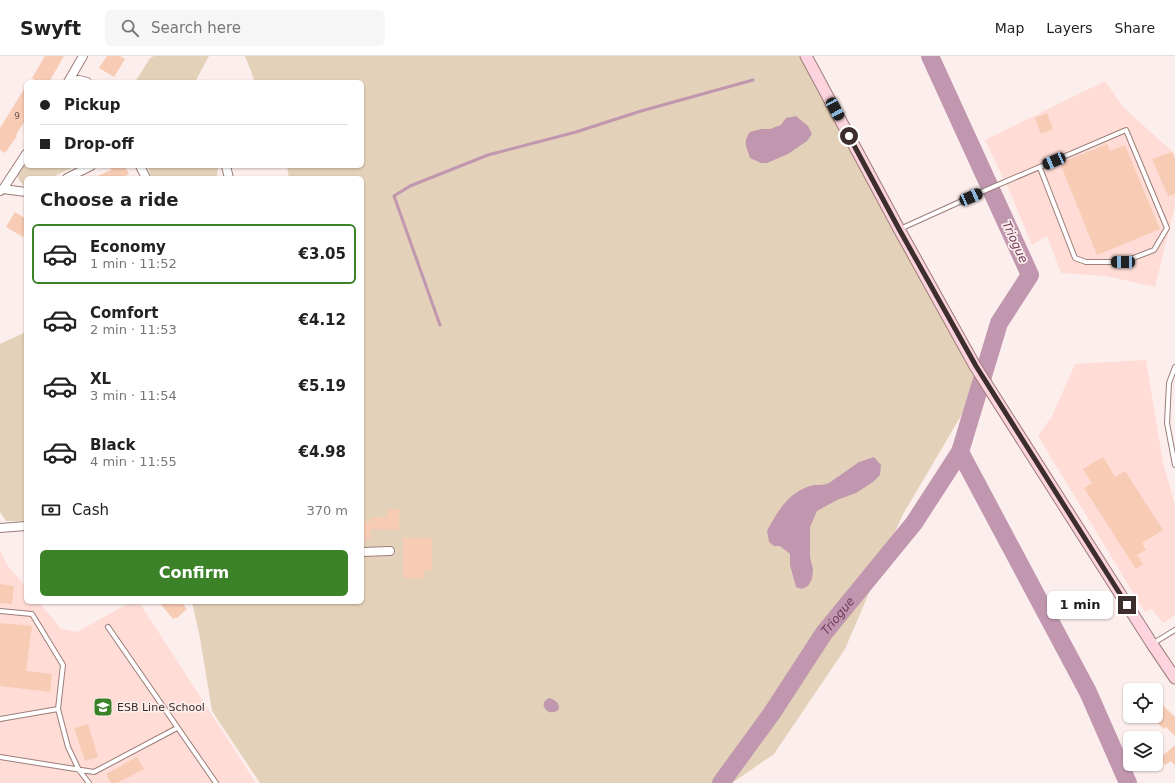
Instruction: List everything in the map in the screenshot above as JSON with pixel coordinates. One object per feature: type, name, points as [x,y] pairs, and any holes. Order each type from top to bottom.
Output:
[{"type":"main road","points":[[806,56],[899,229],[976,366],[1175,678]]},
{"type":"street","points":[[69,80],[83,56]]},
{"type":"street","points":[[24,157],[2,190],[24,192]]},
{"type":"street","points":[[71,176],[87,168]]},
{"type":"street","points":[[0,528],[24,526]]},
{"type":"street","points":[[364,552],[390,551]]},
{"type":"lane","points":[[899,229],[1126,130],[1167,228],[1154,250],[1123,262],[1086,262],[1075,258],[1040,168]]},
{"type":"lane","points":[[1175,367],[1169,383],[1167,423],[1175,465]]},
{"type":"lane","points":[[0,611],[32,614],[63,665],[58,709],[68,747],[79,770],[89,783]]},
{"type":"lane","points":[[108,627],[216,783]]},
{"type":"lane","points":[[1152,644],[1175,630]]},
{"type":"lane","points":[[0,719],[58,709]]},
{"type":"lane","points":[[0,757],[94,772],[177,728]]},
{"type":"shaded area","points":[[154,56],[209,56],[196,80],[136,80],[150,58]]},
{"type":"shaded area","points":[[245,56],[801,56],[978,387],[902,516],[845,649],[774,754],[732,783],[260,783],[212,711],[200,638],[192,604],[364,604],[364,176],[289,176],[287,168],[364,168],[364,80],[254,80]]},
{"type":"shaded area","points":[[1105,81],[1123,107],[1175,154],[1175,206],[1155,287],[1106,276],[1061,273],[1047,236],[1032,245],[1010,192],[985,140]]},
{"type":"shaded area","points":[[796,116],[808,126],[812,134],[807,141],[788,154],[767,163],[761,163],[750,158],[746,139],[750,132],[761,129],[770,129],[781,125],[786,118]]},
{"type":"shaded area","points":[[24,163],[24,168],[72,168],[54,176],[24,176],[24,186],[18,176],[19,170]]},
{"type":"shaded area","points":[[148,168],[218,168],[216,176],[151,176]]},
{"type":"shaded area","points":[[24,333],[24,521],[6,521],[0,512],[0,344]]},
{"type":"shaded area","points":[[1146,360],[1163,463],[1175,505],[1175,615],[1163,623],[1152,609],[1145,612],[1038,436],[1052,416],[1075,364]]},
{"type":"shaded area","points":[[874,457],[881,465],[880,475],[873,482],[856,493],[837,500],[817,511],[810,527],[810,557],[813,569],[812,579],[808,586],[802,589],[796,587],[790,565],[790,554],[780,546],[774,546],[769,542],[767,531],[779,510],[789,498],[802,489],[812,485],[829,483],[859,462]]},
{"type":"shaded area","name":"ESB Line School","points":[[0,550],[7,565],[24,585],[24,604],[41,604],[61,629],[77,632],[127,604],[140,604],[256,783],[0,783]]},
{"type":"shaded area","points":[[550,698],[558,703],[559,709],[555,712],[548,711],[544,706],[546,700]]},
{"type":"building","points":[[45,56],[64,56],[50,80],[35,80],[32,78]]},
{"type":"building","points":[[107,56],[120,56],[125,59],[114,77],[99,68]]},
{"type":"building","points":[[24,89],[24,122],[16,135],[17,136],[5,153],[0,150],[0,128]]},
{"type":"building","points":[[1047,113],[1053,129],[1041,134],[1035,118]]},
{"type":"building","points":[[1107,144],[1110,151],[1125,145],[1160,229],[1097,255],[1060,163]]},
{"type":"building","points":[[1172,152],[1175,160],[1175,194],[1168,196],[1152,159]]},
{"type":"building","points":[[110,168],[126,168],[129,174],[125,176],[98,176],[111,170]]},
{"type":"building","points":[[15,212],[24,218],[23,237],[6,227]]},
{"type":"building","points":[[1103,457],[1115,477],[1125,471],[1163,530],[1142,543],[1146,550],[1137,555],[1143,564],[1136,569],[1084,488],[1092,483],[1083,469]]},
{"type":"building","points":[[387,509],[399,509],[399,530],[370,529],[371,540],[364,541],[364,522],[371,521],[371,517],[388,517]]},
{"type":"building","points":[[403,538],[432,538],[432,570],[424,570],[424,578],[403,578]]},
{"type":"building","points":[[0,584],[14,586],[12,604],[0,603]]},
{"type":"building","points":[[161,604],[183,604],[187,609],[177,618],[176,617],[173,619]]},
{"type":"building","points":[[0,623],[32,626],[26,671],[52,674],[50,692],[0,686]]},
{"type":"building","points":[[1163,706],[1175,717],[1175,736],[1166,727],[1164,729],[1158,723],[1163,723]]},
{"type":"building","points":[[88,724],[98,757],[85,761],[74,728]]},
{"type":"building","points":[[1175,745],[1175,766],[1171,761],[1165,765],[1163,763],[1163,756]]},
{"type":"building","points":[[137,757],[144,769],[117,783],[111,783],[106,774]]},
{"type":"waterway","name":"Triogue","points":[[721,783],[772,713],[824,633],[914,523],[960,452],[999,323],[1030,275],[930,56]]},
{"type":"waterway","points":[[440,325],[394,196],[410,186],[488,155],[576,132],[641,111],[753,80]]},
{"type":"waterway","name":"Triogue","points":[[960,452],[1088,692],[1128,783]]},
{"type":"place","name":"ESB Line School","points":[[103,707]]},
{"type":"route","points":[[849,136],[976,366],[1127,605]]}]
